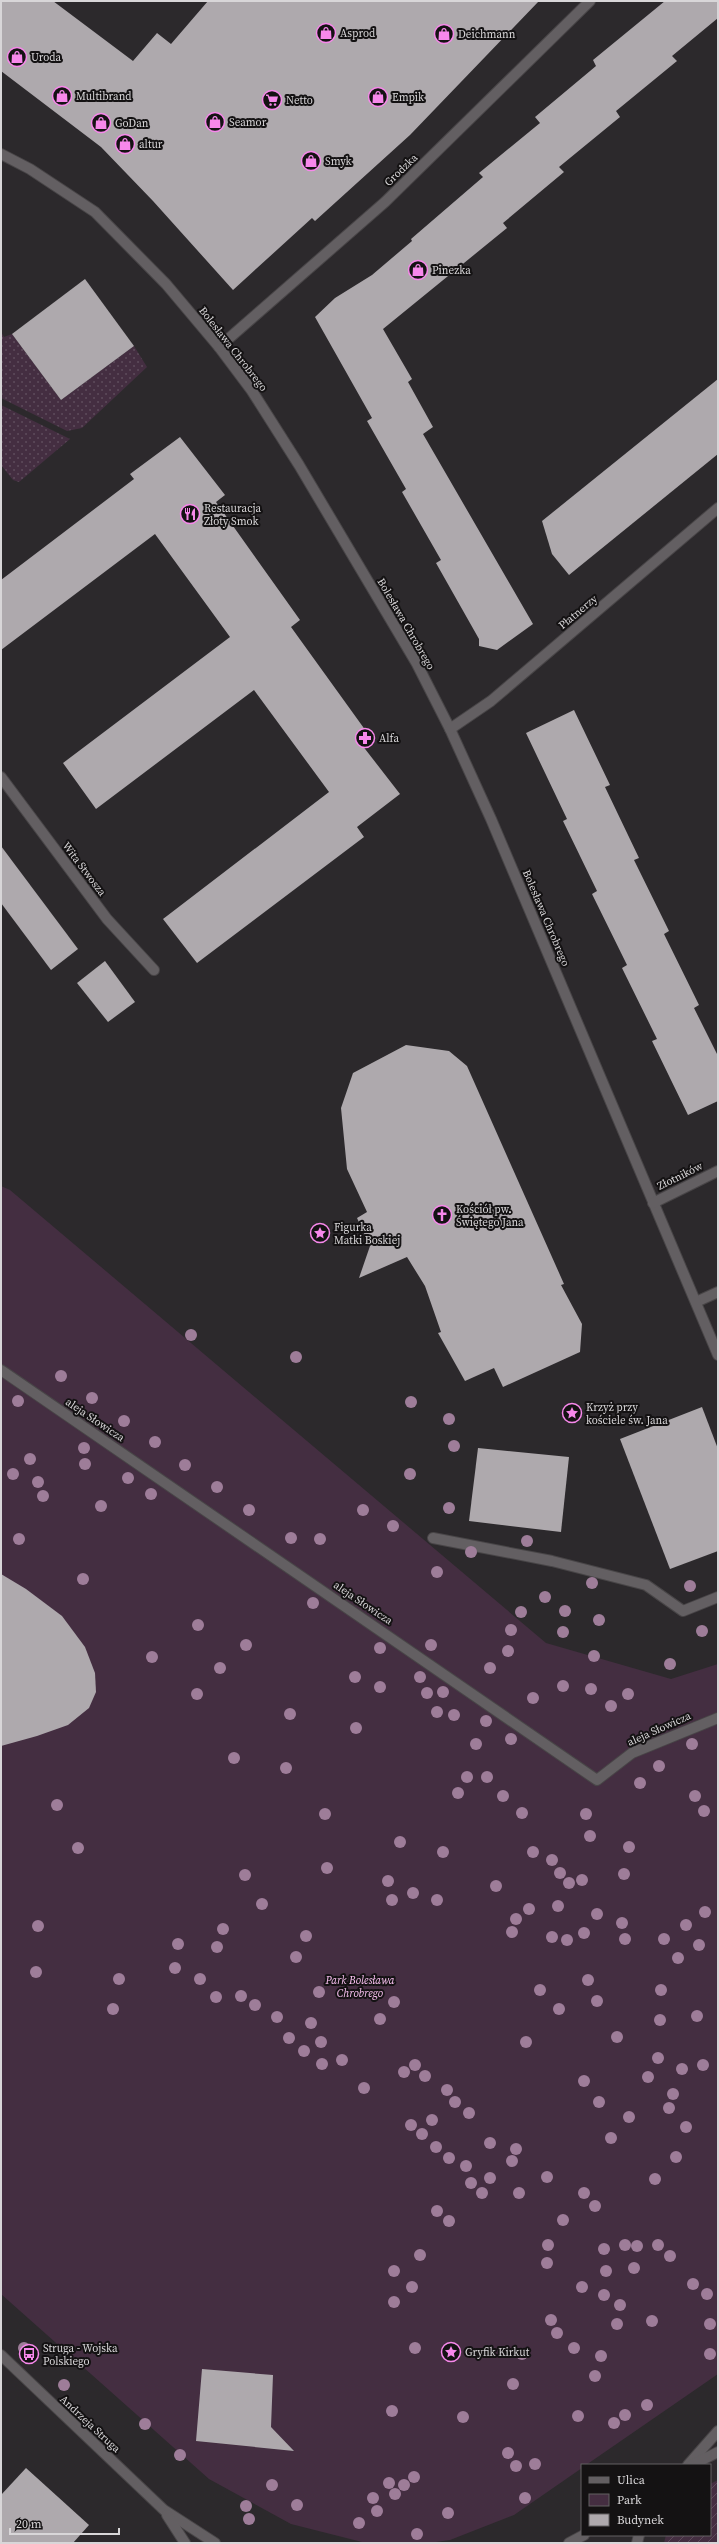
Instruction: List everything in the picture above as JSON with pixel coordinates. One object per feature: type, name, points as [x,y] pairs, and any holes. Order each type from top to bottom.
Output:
[{"type":"street","name":"Grodzka","points":[[220,347],[385,202],[590,1]]},
{"type":"street","name":"Bolesława Chrobrego","points":[[1,154],[30,169],[95,212],[166,284],[220,347],[252,391],[299,465],[417,664],[450,729],[491,819],[718,1355]]},
{"type":"street","name":"Płatnerzy","points":[[450,729],[491,701],[718,508]]},
{"type":"street","name":"Wita Stwosza","points":[[1,777],[107,919],[154,970]]},
{"type":"street","name":"Złotników","points":[[653,1203],[718,1170]]},
{"type":"street","points":[[696,1302],[718,1292]]},
{"type":"street","name":"aleja Słowicza","points":[[1,1370],[596,1780],[632,1753],[718,1718]]},
{"type":"street","points":[[433,1538],[552,1561],[646,1585],[683,1611],[718,1597]]},
{"type":"street","name":"Andrzeja Struga","points":[[1,2355],[164,2510],[215,2543]]},
{"type":"street","points":[[689,2464],[718,2431]]},
{"type":"street","points":[[694,2464],[718,2452]]},
{"type":"street","name":"Andrzeja Struga","points":[[164,2510],[185,2543]]},
{"type":"street","points":[[569,2543],[582,2536]]},
{"type":"green space","points":[[1,332],[4,337],[12,334],[61,400],[134,346],[147,367],[82,428],[67,431],[1,398]]},
{"type":"green space","points":[[1,405],[70,439],[19,482],[13,480],[1,465]]},
{"type":"green space","name":"Park Bolesława Chrobrego","points":[[1,1186],[10,1190],[546,1643],[671,1679],[718,1664],[718,2374],[587,2464],[581,2464],[581,2469],[514,2515],[450,2540],[429,2543],[366,2543],[291,2524],[209,2479],[1,2294]]},
{"type":"green space","points":[[718,2480],[718,2543],[664,2543],[666,2536],[711,2536],[711,2484]]},
{"type":"building","points":[[1,1],[53,1],[133,61],[157,33],[171,44],[208,1],[539,1],[410,135],[315,221],[312,218],[233,290],[153,201],[101,147],[1,71]]},
{"type":"building","points":[[665,1],[718,1],[718,18],[672,56],[677,61],[616,111],[620,117],[559,167],[564,172],[503,223],[507,228],[383,329],[412,379],[408,382],[433,427],[423,434],[533,624],[497,650],[479,646],[479,639],[436,563],[441,560],[402,492],[406,489],[367,421],[372,418],[315,317],[335,298],[372,275],[483,177],[479,173],[540,123],[535,117],[596,66],[593,60]]},
{"type":"building","points":[[85,279],[134,346],[61,400],[12,334]]},
{"type":"building","points":[[718,379],[718,454],[569,575],[552,554],[542,521]]},
{"type":"building","points":[[180,437],[225,495],[216,502],[300,620],[291,627],[371,738],[362,745],[400,794],[357,827],[364,837],[197,963],[163,919],[329,792],[254,690],[96,809],[63,763],[230,637],[155,534],[1,650],[1,580],[134,479],[130,474]]},
{"type":"building","points":[[574,710],[610,785],[605,787],[639,858],[634,860],[669,931],[664,934],[699,1005],[694,1008],[718,1056],[718,1101],[688,1115],[652,1041],[657,1039],[622,968],[627,965],[592,894],[597,891],[563,821],[567,819],[526,733]]},
{"type":"building","points":[[1,846],[78,949],[51,970],[1,903]]},
{"type":"building","points":[[105,961],[135,1002],[108,1022],[77,983]]},
{"type":"building","name":"Kościół pw. Świętego Jana","points":[[406,1045],[449,1051],[467,1066],[564,1284],[561,1285],[582,1324],[580,1352],[503,1387],[494,1368],[465,1381],[438,1333],[441,1332],[425,1286],[407,1257],[359,1278],[370,1246],[357,1218],[367,1212],[347,1169],[341,1108],[353,1073]]},
{"type":"building","points":[[702,1407],[718,1449],[718,1551],[670,1569],[620,1439]]},
{"type":"building","points":[[478,1448],[569,1457],[561,1532],[469,1521]]},
{"type":"building","points":[[1,1574],[26,1589],[62,1616],[85,1647],[95,1673],[96,1692],[89,1708],[68,1725],[37,1736],[1,1746]]},
{"type":"building","points":[[202,2369],[273,2375],[271,2427],[294,2451],[196,2441]]},
{"type":"building","points":[[26,2468],[89,2525],[73,2543],[1,2543],[1,2495]]},
{"type":"place","name":"Asprod","points":[[326,33]]},
{"type":"place","name":"Deichmann","points":[[444,34]]},
{"type":"place","name":"Uroda","points":[[17,57]]},
{"type":"place","name":"Multibrand","points":[[62,96]]},
{"type":"place","name":"Empik","points":[[378,97]]},
{"type":"place","name":"Netto","points":[[272,100]]},
{"type":"place","name":"Seamor","points":[[215,122]]},
{"type":"place","name":"GoDan","points":[[101,123]]},
{"type":"place","name":"altur","points":[[125,144]]},
{"type":"place","name":"Smyk","points":[[311,161]]},
{"type":"place","name":"Pinezka","points":[[418,270]]},
{"type":"place","name":"Restauracja Złoty Smok","points":[[190,514]]},
{"type":"place","name":"Alfa","points":[[365,738]]},
{"type":"place","name":"Kościół pw. Świętego Jana","points":[[442,1215]]},
{"type":"place","name":"Figurka Matki Boskiej","points":[[320,1233]]},
{"type":"place","name":"Krzyż przy kościele św. Jana","points":[[572,1413]]},
{"type":"place","name":"Gryfik Kirkut","points":[[451,2352]]},
{"type":"place","name":"Struga - Wojska Polskiego","points":[[29,2354]]}]
